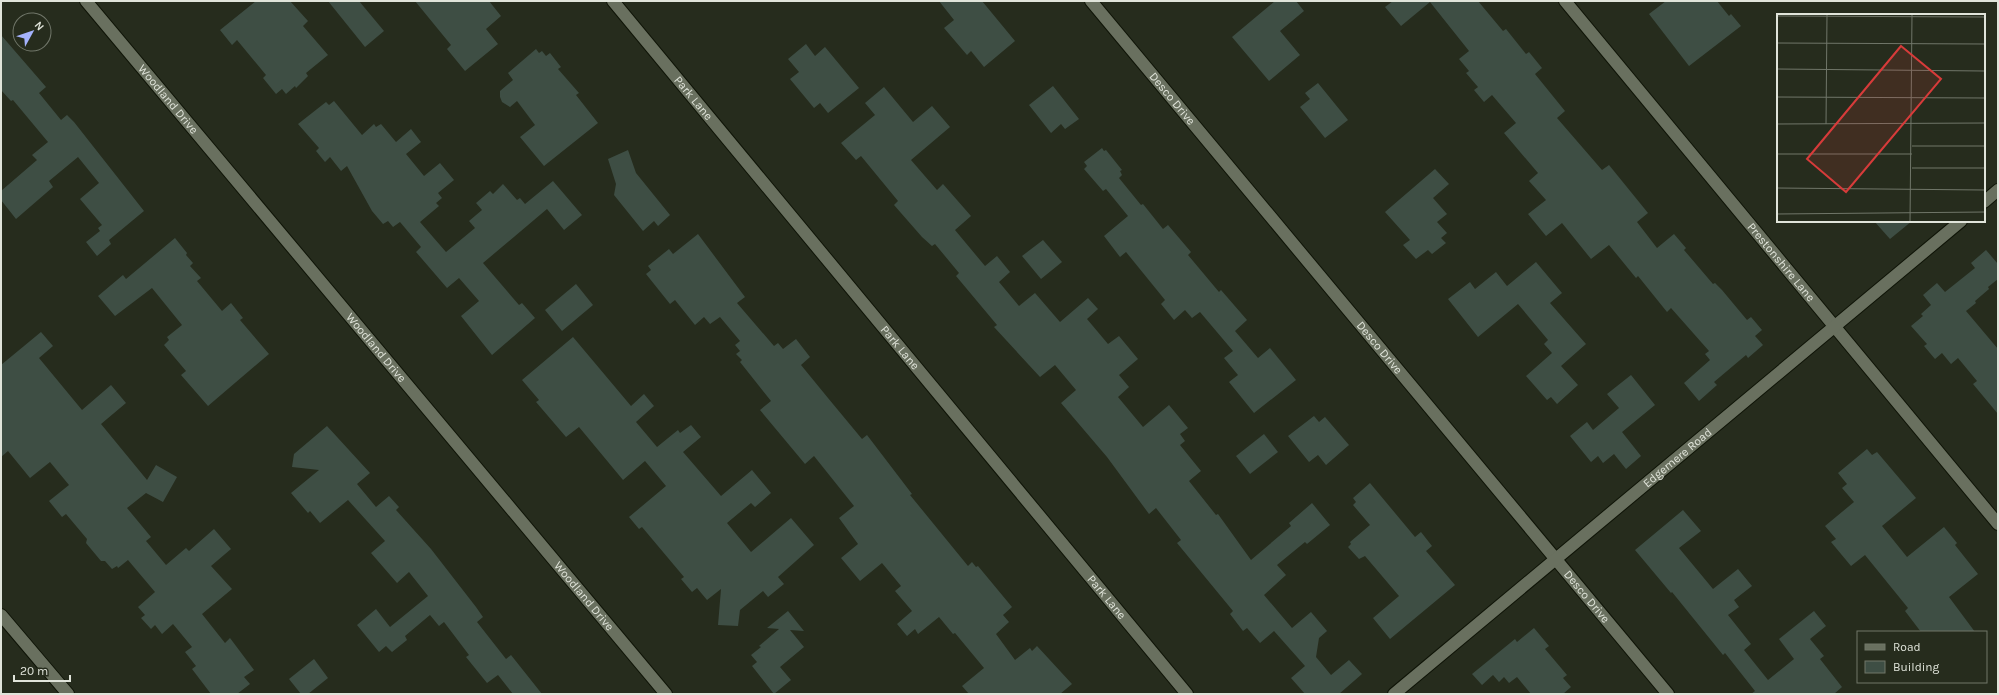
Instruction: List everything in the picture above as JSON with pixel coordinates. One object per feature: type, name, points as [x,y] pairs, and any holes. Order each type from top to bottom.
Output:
[{"type":"street","name":"Woodland Drive","points":[[86,1],[666,694]]},
{"type":"street","name":"Park Lane","points":[[614,1],[1187,694]]},
{"type":"street","name":"Desco Drive","points":[[1090,1],[1668,694]]},
{"type":"street","name":"Prestonshire Lane","points":[[1565,1],[1998,524]]},
{"type":"street","points":[[1985,201],[1998,190]]},
{"type":"street","name":"Edgemere Road","points":[[1394,694],[1960,222]]},
{"type":"street","points":[[1,615],[68,694]]},
{"type":"building","points":[[256,1],[290,1],[308,21],[303,26],[328,55],[306,73],[308,76],[296,88],[295,86],[286,94],[282,89],[276,94],[263,78],[266,75],[237,40],[232,45],[220,30]]},
{"type":"building","points":[[328,1],[359,1],[384,31],[365,47]]},
{"type":"building","points":[[415,1],[489,1],[501,16],[486,29],[498,44],[465,71],[447,49],[451,45]]},
{"type":"building","points":[[939,1],[982,1],[1015,41],[984,67],[971,51],[967,55],[944,28],[954,20]]},
{"type":"building","points":[[1275,1],[1296,1],[1304,11],[1280,31],[1300,55],[1269,81],[1232,37]]},
{"type":"building","points":[[1393,1],[1478,1],[1503,31],[1506,29],[1526,54],[1529,52],[1542,68],[1535,74],[1565,111],[1557,118],[1602,170],[1609,165],[1648,213],[1637,222],[1657,248],[1674,234],[1686,248],[1684,250],[1713,284],[1715,283],[1722,290],[1747,320],[1751,317],[1762,330],[1755,336],[1763,345],[1748,358],[1746,355],[1714,382],[1717,385],[1699,401],[1684,383],[1710,360],[1705,354],[1709,351],[1671,308],[1667,312],[1638,276],[1636,278],[1609,245],[1591,259],[1562,223],[1546,236],[1528,214],[1546,200],[1529,181],[1538,173],[1504,133],[1516,123],[1492,95],[1484,102],[1474,90],[1478,87],[1466,73],[1469,71],[1459,59],[1469,51],[1430,2],[1401,26],[1385,7]]},
{"type":"building","points":[[1666,1],[1717,1],[1729,16],[1731,14],[1741,26],[1689,66],[1649,14]]},
{"type":"building","points":[[1,35],[12,48],[12,52],[16,52],[46,87],[39,93],[61,120],[67,115],[74,122],[144,211],[109,240],[111,244],[97,256],[86,242],[100,231],[98,228],[102,225],[80,199],[99,183],[78,157],[49,181],[53,187],[16,219],[1,200],[1,191],[37,160],[32,155],[48,142],[13,100],[11,101],[1,90]]},
{"type":"building","points":[[806,44],[815,56],[825,47],[859,88],[828,113],[820,103],[814,108],[790,79],[799,72],[788,59]]},
{"type":"building","points":[[536,49],[539,53],[542,51],[546,56],[550,53],[561,67],[558,69],[579,93],[576,95],[598,123],[544,166],[520,137],[535,125],[517,101],[510,107],[502,102],[500,97],[500,91],[513,80],[508,73]]},
{"type":"building","points":[[1318,83],[1348,120],[1325,138],[1300,107],[1310,99],[1305,93]]},
{"type":"building","points":[[1053,86],[1079,119],[1065,129],[1061,124],[1051,133],[1029,105]]},
{"type":"building","points":[[884,87],[913,122],[932,106],[950,127],[911,160],[937,190],[943,184],[971,216],[955,230],[985,266],[997,256],[1010,272],[999,282],[1019,306],[1035,293],[1060,322],[1088,298],[1098,309],[1087,319],[1108,344],[1119,336],[1138,359],[1119,375],[1129,387],[1118,397],[1143,427],[1169,405],[1188,428],[1180,434],[1185,441],[1180,445],[1201,471],[1189,481],[1216,515],[1218,514],[1251,560],[1291,526],[1289,523],[1312,503],[1330,525],[1307,544],[1305,542],[1277,565],[1286,575],[1264,595],[1292,628],[1311,612],[1327,631],[1319,638],[1316,657],[1331,675],[1349,660],[1362,674],[1339,694],[1305,694],[1291,678],[1305,666],[1274,631],[1260,643],[1247,628],[1243,631],[1230,614],[1233,611],[1177,543],[1181,540],[1156,508],[1149,514],[1107,457],[1061,403],[1076,390],[1055,365],[1040,377],[994,327],[997,325],[956,276],[959,273],[935,244],[932,246],[922,237],[894,205],[898,201],[861,156],[856,160],[841,143],[875,115],[865,103]]},
{"type":"building","points":[[334,101],[362,135],[374,124],[376,127],[381,124],[396,142],[411,129],[421,142],[406,154],[424,176],[440,163],[454,180],[438,193],[442,198],[436,203],[439,206],[420,222],[446,252],[475,228],[469,221],[482,210],[476,203],[490,191],[493,194],[503,184],[517,200],[520,198],[525,204],[553,181],[582,215],[564,230],[547,209],[483,263],[519,305],[522,303],[535,318],[492,355],[461,316],[479,301],[459,278],[447,288],[416,252],[421,247],[400,222],[393,227],[388,221],[383,224],[372,211],[347,166],[341,171],[330,157],[325,162],[316,151],[319,148],[298,124],[326,102],[329,105]]},
{"type":"building","points":[[1102,148],[1104,151],[1106,150],[1122,170],[1120,171],[1122,175],[1119,178],[1141,205],[1143,204],[1163,229],[1168,225],[1191,252],[1188,255],[1219,292],[1221,290],[1247,320],[1235,331],[1258,358],[1270,348],[1296,380],[1254,413],[1229,382],[1238,375],[1224,358],[1233,351],[1200,312],[1192,318],[1185,310],[1174,320],[1161,304],[1165,300],[1126,252],[1120,257],[1104,236],[1128,216],[1106,189],[1103,191],[1084,169],[1087,166],[1084,162]]},
{"type":"building","points":[[628,150],[636,173],[670,215],[658,226],[654,221],[643,231],[614,195],[616,184],[608,159]]},
{"type":"building","points":[[1435,169],[1449,184],[1433,198],[1447,214],[1437,222],[1447,233],[1441,238],[1446,243],[1432,254],[1428,250],[1416,259],[1403,245],[1410,240],[1385,212]]},
{"type":"building","points":[[1875,222],[1911,222],[1890,239]]},
{"type":"building","points":[[698,234],[745,297],[737,303],[774,346],[778,343],[783,349],[796,339],[810,357],[801,365],[862,439],[867,435],[912,494],[910,495],[968,566],[972,562],[976,567],[978,566],[1012,607],[1003,615],[1009,622],[996,634],[1015,660],[1030,648],[1032,651],[1037,646],[1072,684],[1060,694],[969,694],[962,686],[984,668],[955,633],[953,634],[939,617],[918,634],[915,629],[907,636],[897,624],[912,611],[895,591],[901,586],[882,563],[860,581],[841,558],[858,544],[839,518],[854,506],[814,456],[805,464],[760,410],[771,401],[740,362],[742,360],[736,354],[740,351],[735,345],[740,341],[720,317],[710,324],[704,317],[695,325],[675,300],[670,304],[646,274],[651,270],[648,266],[669,249],[673,254]]},
{"type":"building","points":[[175,238],[193,263],[190,266],[201,278],[197,281],[222,311],[231,303],[243,318],[240,320],[269,354],[208,406],[181,375],[186,371],[164,345],[169,340],[167,337],[182,325],[152,288],[115,316],[98,296],[123,275],[126,279]]},
{"type":"building","points":[[1043,240],[1062,262],[1041,279],[1022,256]]},
{"type":"building","points":[[1986,250],[1998,264],[1998,279],[1975,301],[1976,303],[1966,311],[1998,349],[1998,414],[1973,384],[1977,381],[1958,358],[1951,364],[1942,353],[1935,359],[1924,346],[1927,344],[1911,326],[1923,316],[1921,314],[1931,305],[1923,295],[1937,283],[1945,292],[1975,268],[1971,263]]},
{"type":"building","points":[[1536,262],[1562,293],[1550,303],[1586,344],[1561,366],[1578,385],[1557,404],[1551,397],[1547,400],[1526,376],[1552,353],[1544,344],[1548,340],[1518,304],[1478,337],[1448,299],[1470,282],[1475,289],[1496,272],[1507,286]]},
{"type":"building","points":[[576,284],[593,305],[562,331],[545,310]]},
{"type":"building","points":[[41,332],[53,346],[39,358],[82,410],[111,385],[126,403],[101,424],[147,480],[156,465],[177,477],[163,502],[146,493],[127,508],[151,537],[146,541],[166,565],[186,548],[189,551],[214,529],[231,549],[211,566],[232,589],[202,614],[225,643],[230,638],[254,670],[244,677],[250,684],[237,694],[211,694],[192,669],[196,666],[185,652],[192,647],[173,624],[162,634],[155,625],[151,629],[141,618],[145,615],[138,607],[155,592],[128,560],[118,568],[117,566],[112,569],[105,561],[101,561],[86,543],[87,539],[66,514],[62,517],[49,501],[69,485],[50,462],[30,478],[8,451],[1,457],[1,365]]},
{"type":"building","points":[[573,337],[631,406],[644,394],[654,406],[636,422],[657,447],[678,430],[680,433],[691,425],[701,437],[683,452],[721,496],[752,470],[771,493],[755,507],[751,503],[727,523],[751,552],[791,518],[814,545],[778,577],[784,584],[768,597],[763,591],[740,610],[738,626],[718,625],[721,589],[707,600],[697,588],[692,592],[681,579],[684,577],[642,527],[639,529],[629,517],[666,486],[645,461],[623,480],[579,427],[566,437],[536,402],[539,400],[522,380]]},
{"type":"building","points":[[1631,375],[1655,405],[1622,432],[1641,456],[1626,469],[1614,454],[1603,463],[1598,456],[1591,462],[1570,436],[1587,422],[1593,430],[1619,408],[1607,394]]},
{"type":"building","points":[[1314,416],[1319,422],[1325,417],[1349,445],[1326,465],[1318,455],[1309,462],[1288,436]]},
{"type":"building","points":[[327,426],[370,473],[357,484],[376,507],[389,496],[399,507],[396,510],[431,549],[483,617],[477,622],[506,659],[511,655],[542,694],[513,694],[498,675],[487,683],[466,657],[469,655],[444,622],[439,626],[430,615],[405,636],[407,640],[392,652],[386,646],[379,652],[357,625],[376,609],[390,627],[428,596],[409,572],[397,583],[371,553],[385,541],[348,500],[320,523],[310,511],[308,513],[291,493],[319,470],[292,467],[294,454]]},
{"type":"building","points":[[1264,434],[1278,452],[1250,474],[1236,456]]},
{"type":"building","points":[[1867,449],[1872,455],[1877,452],[1916,498],[1882,526],[1907,557],[1944,527],[1957,543],[1955,545],[1978,574],[1949,597],[1974,631],[1920,631],[1905,611],[1908,608],[1865,555],[1851,566],[1831,542],[1836,539],[1825,526],[1854,502],[1842,488],[1847,484],[1838,473]]},
{"type":"building","points":[[1370,483],[1415,537],[1421,532],[1432,546],[1426,551],[1455,585],[1390,639],[1373,618],[1399,596],[1365,556],[1359,559],[1348,547],[1351,544],[1350,542],[1370,525],[1353,505],[1356,502],[1353,498]]},
{"type":"building","points":[[1683,510],[1701,531],[1679,548],[1713,589],[1738,569],[1752,586],[1734,600],[1739,607],[1728,615],[1751,644],[1744,650],[1768,680],[1794,659],[1779,639],[1814,611],[1826,626],[1810,639],[1824,656],[1820,659],[1842,687],[1834,694],[1751,694],[1755,691],[1725,653],[1723,655],[1672,592],[1671,593],[1635,550]]},
{"type":"building","points":[[788,611],[804,631],[790,630],[804,647],[780,667],[791,680],[774,694],[752,666],[757,662],[751,655],[779,629],[767,628]]},
{"type":"building","points":[[1534,628],[1549,646],[1545,649],[1567,675],[1563,678],[1571,687],[1563,694],[1531,694],[1517,677],[1509,683],[1504,677],[1499,682],[1493,675],[1482,685],[1472,674],[1515,639],[1517,642]]},
{"type":"building","points":[[314,659],[328,678],[308,694],[301,694],[289,679]]}]
